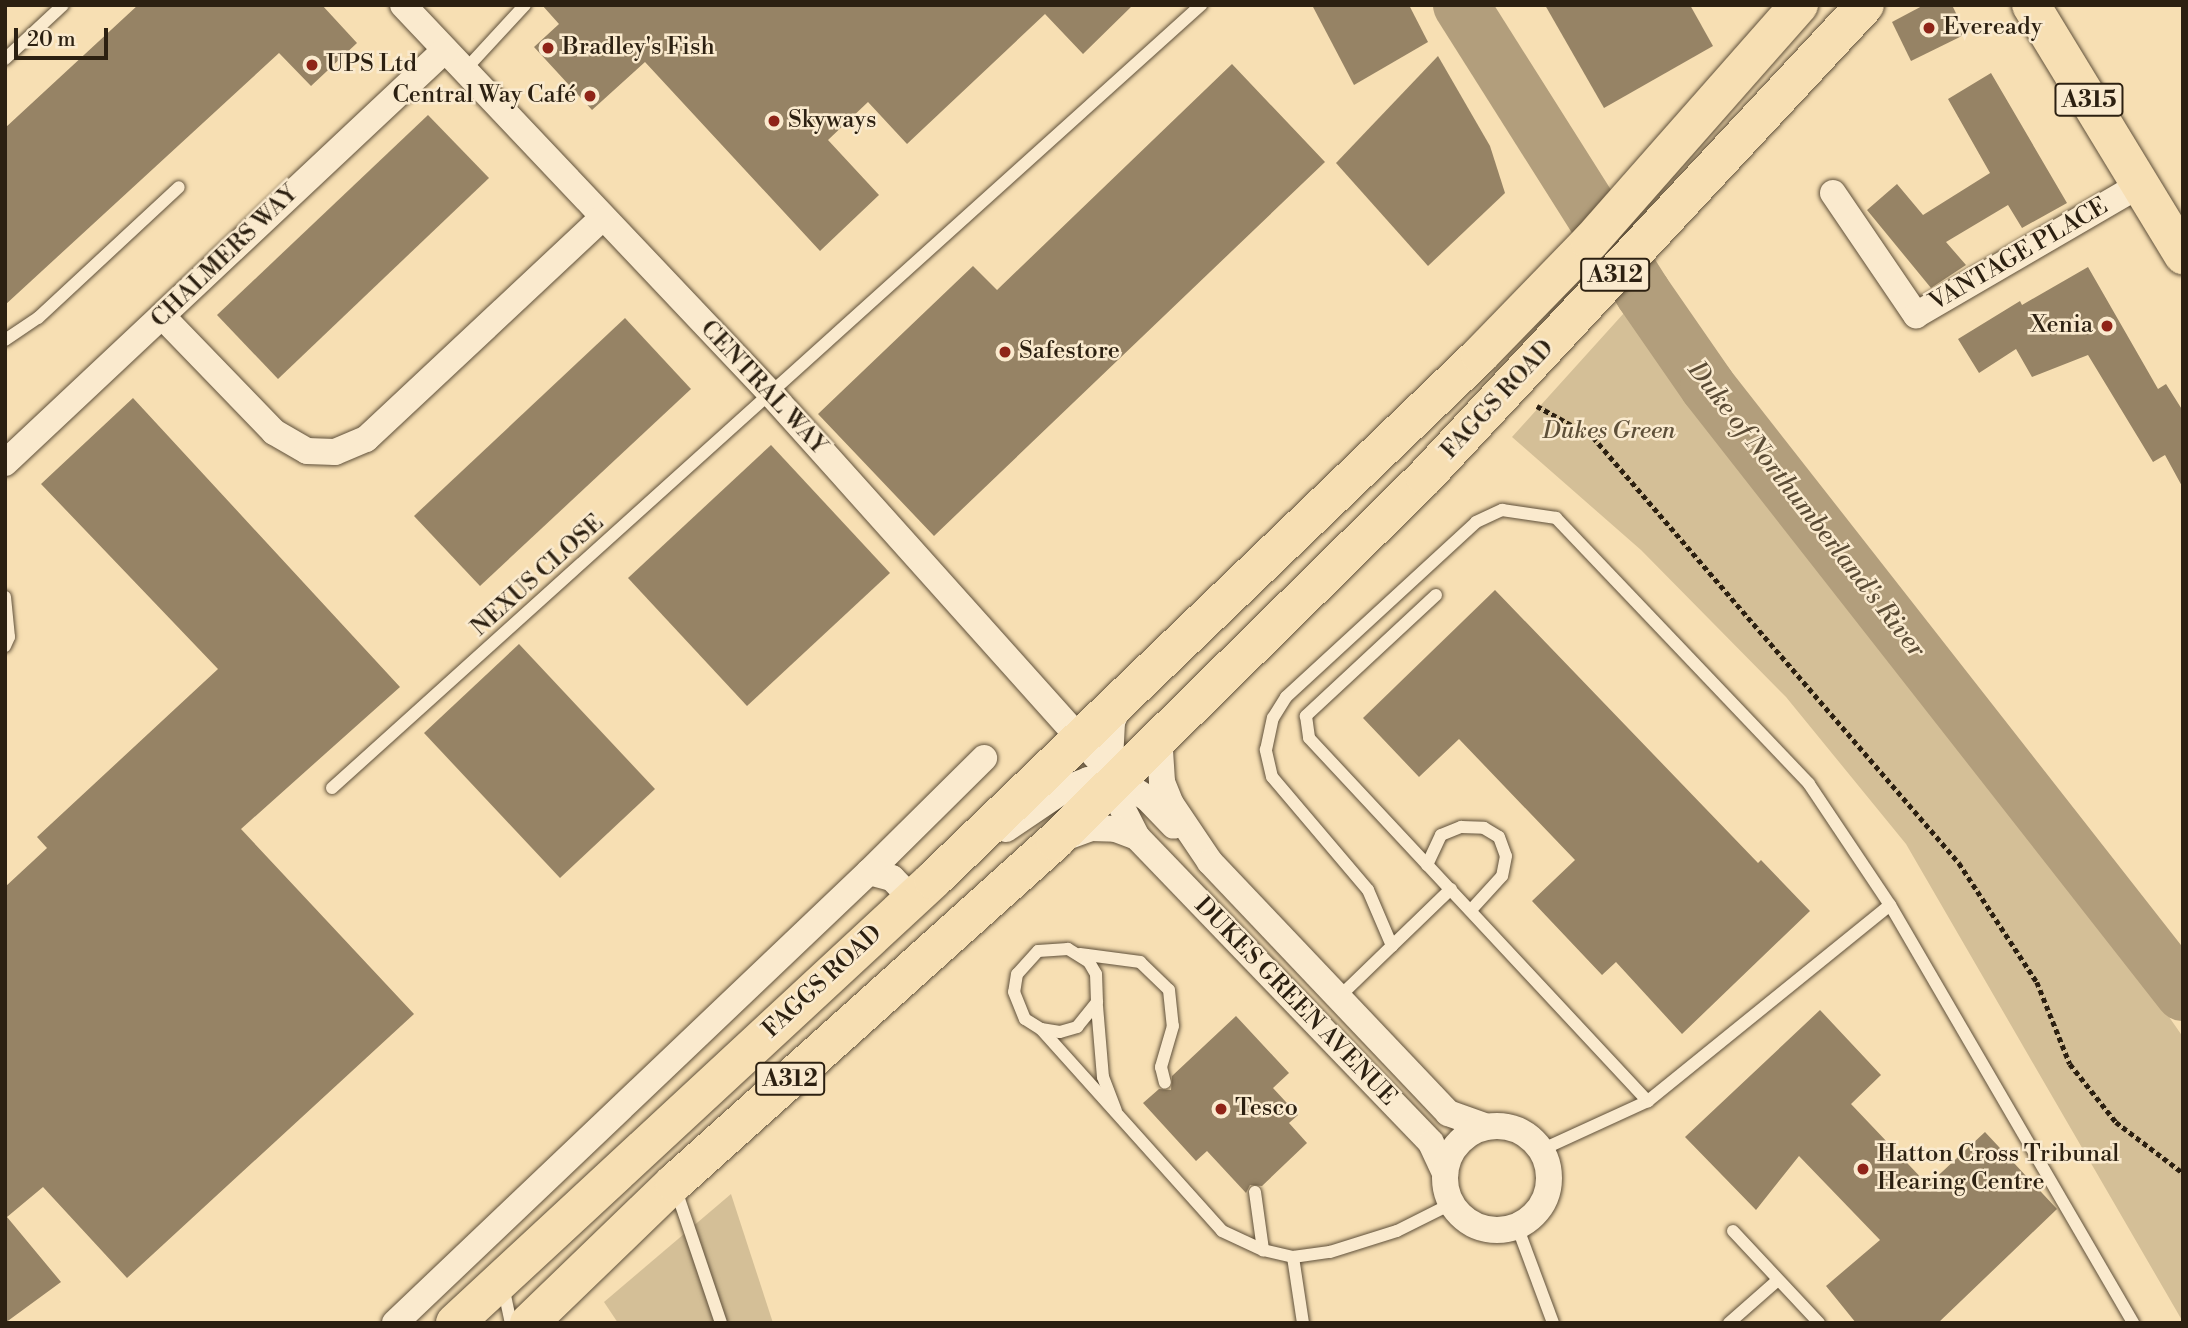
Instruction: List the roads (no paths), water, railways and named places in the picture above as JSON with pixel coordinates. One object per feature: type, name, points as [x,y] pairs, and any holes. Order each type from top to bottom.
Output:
[{"type":"main road","name":"FAGGS ROAD","points":[[455,1323],[923,890],[1094,739],[1125,693],[1480,355],[1590,242],[1799,5]]},
{"type":"main road","name":"FAGGS ROAD","points":[[529,1323],[674,1183],[1055,841],[1115,778],[1511,387],[1865,5]]},
{"type":"main road","name":"A315","points":[[2031,5],[2183,255]]},
{"type":"main road","points":[[1094,739],[1287,609]]},
{"type":"street","name":"CENTRAL WAY","points":[[403,5],[1094,739],[1115,778]]},
{"type":"street","name":"CHALMERS WAY","points":[[5,463],[445,50]]},
{"type":"street","name":"VANTAGE PLACE","points":[[1833,193],[1916,315],[2141,184]]},
{"type":"street","points":[[163,317],[274,432],[307,451],[335,452],[366,439],[602,218]]},
{"type":"street","name":"DUKES GREEN AVENUE","points":[[1159,735],[1162,782],[1171,804],[1210,862]]},
{"type":"street","points":[[395,1323],[869,872],[984,758]]},
{"type":"street","points":[[869,872],[923,890],[1065,789],[1088,780],[1115,778],[1125,818],[1137,837]]},
{"type":"street","name":"DUKES GREEN AVENUE","points":[[1115,778],[1148,799],[1448,1113],[1487,1127]]},
{"type":"street","name":"FAGGS ROAD","points":[[1055,841],[1091,828],[1116,829],[1137,837]]},
{"type":"street","name":"DUKES GREEN AVENUE","points":[[1137,837],[1431,1143],[1445,1173]]},
{"type":"street","points":[[1487,1127],[1518,1130],[1541,1150],[1549,1185],[1532,1217],[1517,1226],[1487,1229],[1461,1216],[1451,1204],[1445,1173],[1462,1140],[1487,1127]]},
{"type":"lane","points":[[5,59],[63,5]]},
{"type":"lane","points":[[464,71],[525,5]]},
{"type":"lane","name":"NEXUS CLOSE","points":[[332,788],[772,396],[1201,5]]},
{"type":"lane","points":[[5,340],[38,318],[179,187]]},
{"type":"lane","points":[[1392,946],[1368,890],[1272,778],[1266,750],[1273,718],[1286,697],[1476,522],[1503,510],[1556,518],[1594,561],[1809,784],[1890,905],[2133,1323]]},
{"type":"lane","points":[[1436,594],[1306,716],[1309,738],[1328,762],[1471,910],[1648,1101]]},
{"type":"lane","points":[[5,597],[9,637],[5,646]]},
{"type":"lane","points":[[1427,865],[1441,835],[1451,831],[1484,828],[1499,837],[1506,856],[1502,876],[1471,910]]},
{"type":"lane","points":[[1338,999],[1451,889]]},
{"type":"lane","points":[[1541,1150],[1648,1101],[1890,905]]},
{"type":"lane","points":[[1165,1083],[1161,1067],[1173,1026],[1170,990],[1140,962],[1079,954],[1060,948],[1038,951],[1017,974],[1016,1005],[1025,1019],[1041,1029],[1222,1231],[1263,1250],[1293,1257],[1330,1252],[1397,1231],[1451,1204]]},
{"type":"lane","points":[[1079,954],[1096,974],[1103,1077],[1118,1118]]},
{"type":"lane","points":[[1041,1029],[1060,1032],[1077,1027],[1097,1002]]},
{"type":"lane","points":[[674,1183],[721,1323]]},
{"type":"lane","points":[[1255,1192],[1263,1250]]},
{"type":"lane","points":[[1517,1226],[1553,1323]]},
{"type":"lane","points":[[1733,1231],[1819,1323]]},
{"type":"lane","points":[[1293,1257],[1303,1323]]},
{"type":"lane","points":[[502,1279],[512,1323]]},
{"type":"lane","points":[[1729,1323],[1777,1280]]},
{"type":"waterway","name":"Duke of Northumberland's River","points":[[1461,5],[1643,293],[1708,387],[2183,993]]},
{"type":"place","name":"Eveready","points":[[1929,28]]},
{"type":"place","name":"Bradley's Fish","points":[[548,48]]},
{"type":"place","name":"UPS Ltd","points":[[312,65]]},
{"type":"place","name":"Central Way Café","points":[[590,96]]},
{"type":"place","name":"Skyways","points":[[774,121]]},
{"type":"place","name":"Xenia","points":[[2107,326]]},
{"type":"place","name":"Safestore","points":[[1005,352]]},
{"type":"place","name":"Tesco","points":[[1221,1109]]},
{"type":"place","name":"Hatton Cross Tribunal Hearing Centre","points":[[1863,1169]]},
{"type":"park label","name":"Dukes Green","points":[[1609,432]]}]
